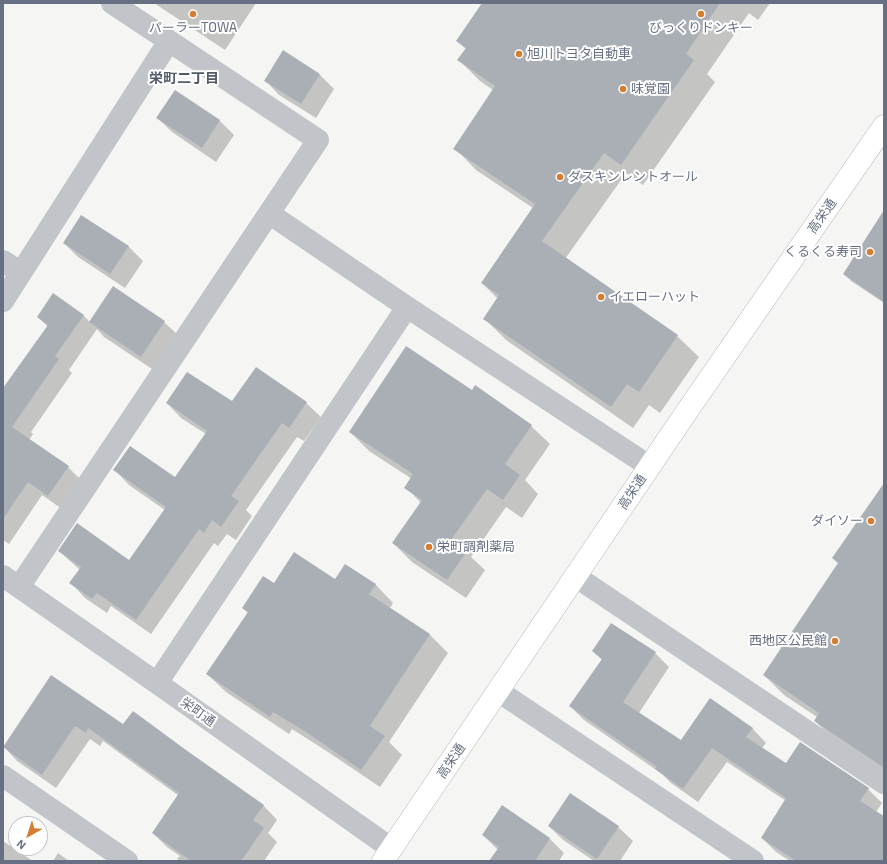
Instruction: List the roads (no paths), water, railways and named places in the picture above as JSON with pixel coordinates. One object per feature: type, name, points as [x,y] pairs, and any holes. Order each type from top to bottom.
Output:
[{"type":"street","points":[[11,582],[270,214],[318,140],[112,3]]},
{"type":"street","points":[[3,301],[169,41]]},
{"type":"street","name":"高栄通","points":[[388,855],[649,466],[884,126]]},
{"type":"street","points":[[270,214],[407,307],[649,466]]},
{"type":"street","points":[[3,261],[21,273]]},
{"type":"street","points":[[157,683],[407,307]]},
{"type":"street","points":[[575,576],[884,783]]},
{"type":"street","name":"栄町通","points":[[11,582],[157,683],[388,855]]},
{"type":"street","points":[[498,691],[753,861]]},
{"type":"street","points":[[3,776],[127,861]]},
{"type":"place","name":"パーラーTOWA","points":[[193,14]]},
{"type":"place","name":"びっくりドンキー","points":[[701,14]]},
{"type":"place","name":"旭川トヨタ自動車","points":[[519,54]]},
{"type":"place","name":"味覚園","points":[[623,89]]},
{"type":"place","name":"ダスキンレントオール","points":[[560,177]]},
{"type":"place","name":"くるくる寿司","points":[[870,252]]},
{"type":"place","name":"イエローハット","points":[[601,297]]},
{"type":"place","name":"ダイソー","points":[[871,521]]},
{"type":"place","name":"栄町調剤薬局","points":[[429,547]]},
{"type":"place","name":"西地区公民館","points":[[835,641]]},
{"type":"district","name":"栄町二丁目","points":[[184,78]]}]
